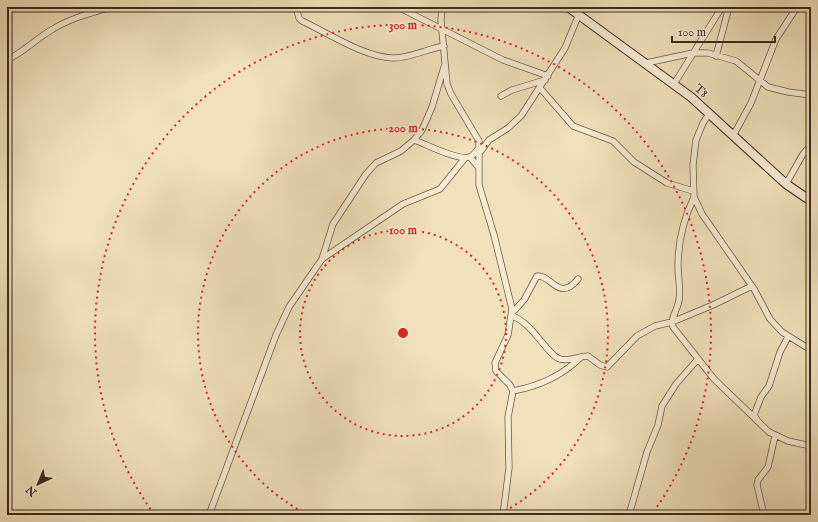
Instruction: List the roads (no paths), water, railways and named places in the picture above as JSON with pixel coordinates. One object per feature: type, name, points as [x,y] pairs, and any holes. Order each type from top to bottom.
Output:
[{"type":"street","points":[[7,60],[57,26],[73,19],[111,7]]},
{"type":"street","points":[[296,7],[299,18],[302,21],[354,46],[377,54],[401,57],[444,46]]},
{"type":"street","points":[[398,7],[504,60],[546,78]]},
{"type":"street","points":[[442,7],[441,20],[449,89],[478,138],[480,149],[479,185],[494,235],[512,314],[508,335],[495,362],[496,371],[510,385],[513,391],[507,423],[509,468],[504,515]]},
{"type":"street","name":"T8","points":[[568,7],[580,11],[674,84],[786,184],[811,202]]},
{"type":"street","points":[[674,84],[722,7]]},
{"type":"street","points":[[716,56],[729,7]]},
{"type":"street","points":[[733,136],[746,114],[776,39],[797,7]]},
{"type":"street","points":[[209,515],[280,325],[294,299],[322,259],[403,204],[440,189],[468,157],[521,116],[540,88],[571,36],[580,11]]},
{"type":"street","points":[[646,63],[693,53],[708,53],[736,62],[768,87],[811,95]]},
{"type":"street","points":[[322,259],[327,238],[333,224],[368,171],[376,163],[396,155],[414,140],[428,118],[445,63]]},
{"type":"street","points":[[501,96],[546,78]]},
{"type":"street","points":[[540,88],[573,126],[613,141],[634,162],[667,183],[693,194],[702,214],[752,286],[770,319],[788,336],[811,350]]},
{"type":"street","points":[[709,114],[703,123],[696,140],[693,194],[681,239],[678,267],[680,300],[672,322],[679,336],[719,385],[757,420],[775,436],[788,442],[811,446]]},
{"type":"street","points":[[414,140],[453,155],[468,157],[479,168]]},
{"type":"street","points":[[786,184],[803,154],[811,145]]},
{"type":"street","points":[[512,314],[524,300],[537,276],[543,277],[553,285],[564,288],[570,287],[578,279]]},
{"type":"street","points":[[512,314],[525,323],[558,358],[567,359],[581,356],[591,358],[600,365],[607,367],[637,336],[655,326],[672,322],[713,305],[752,286]]},
{"type":"street","points":[[757,420],[754,415],[769,386],[780,352],[788,336]]},
{"type":"street","points":[[513,391],[545,383],[566,370],[581,356]]},
{"type":"street","points":[[629,515],[647,452],[658,425],[662,406],[676,384],[698,359]]},
{"type":"street","points":[[764,515],[757,485],[758,480],[768,467],[775,436]]}]
